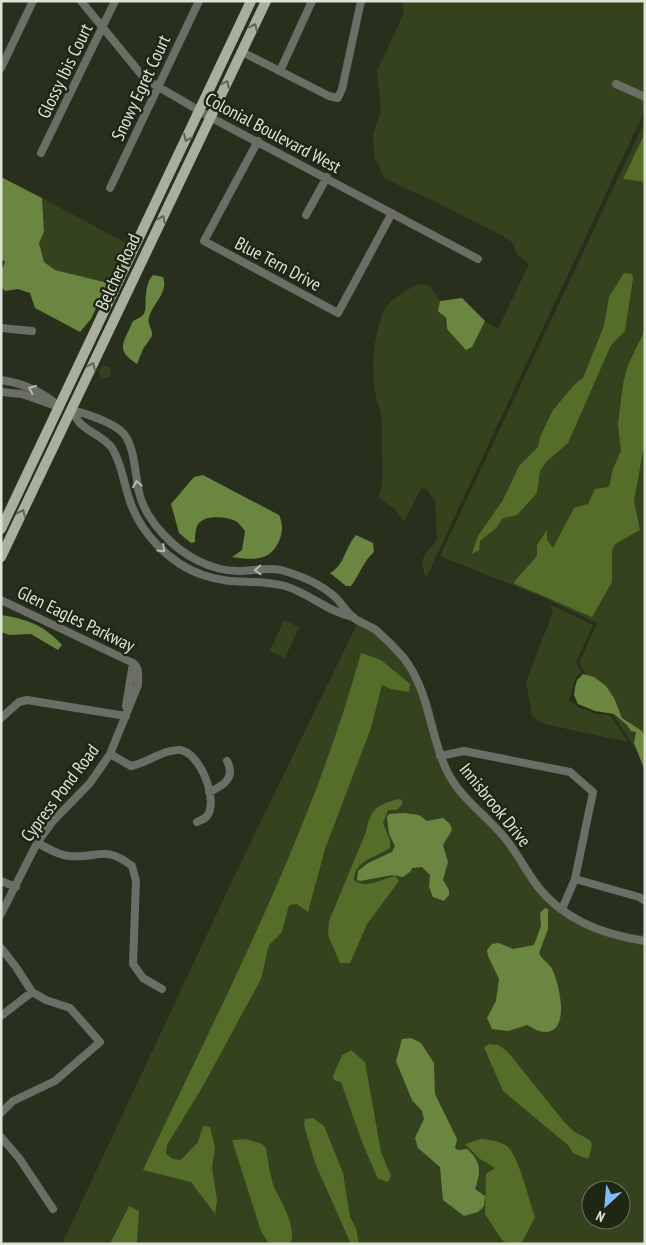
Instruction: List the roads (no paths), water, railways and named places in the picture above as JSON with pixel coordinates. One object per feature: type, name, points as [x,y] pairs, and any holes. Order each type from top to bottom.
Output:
[{"type":"main road","name":"Belcher Road","points":[[1,529],[251,1]]},
{"type":"main road","name":"Belcher Road","points":[[1,557],[266,1]]},
{"type":"main road","points":[[70,410],[68,397],[79,374],[81,362]]},
{"type":"main road","points":[[49,455],[49,442],[58,424],[59,407]]},
{"type":"street","points":[[1,68],[33,1]]},
{"type":"street","name":"Colonial Boulevard West","points":[[81,1],[145,79],[210,117],[327,177],[478,259]]},
{"type":"street","name":"Glossy Ibis Court","points":[[41,153],[116,1]]},
{"type":"street","name":"Snowy Egret Court","points":[[110,188],[199,1]]},
{"type":"street","points":[[280,71],[312,1]]},
{"type":"street","points":[[242,52],[329,96],[338,98],[342,89],[361,1]]},
{"type":"street","points":[[616,84],[645,97]]},
{"type":"street","name":"Blue Tern Drive","points":[[258,141],[204,241],[338,313],[392,213]]},
{"type":"street","points":[[306,215],[327,177]]},
{"type":"street","points":[[1,328],[32,332]]},
{"type":"street","points":[[1,380],[17,382],[50,398],[59,407]]},
{"type":"street","points":[[1,392],[22,394],[59,407]]},
{"type":"street","name":"Innisbrook Drive","points":[[70,410],[86,413],[124,434],[130,448],[140,498],[152,521],[177,548],[195,559],[213,566],[235,571],[277,569],[305,579],[326,591],[353,617]]},
{"type":"street","name":"Innisbrook Drive","points":[[70,410],[81,425],[100,436],[111,448],[121,464],[129,499],[137,518],[147,534],[166,553],[201,575],[238,583],[272,582],[298,592],[319,604],[353,617],[376,630],[404,658],[424,697],[440,756],[447,773],[463,796],[505,838],[538,888],[562,909],[595,929],[645,941]]},
{"type":"street","points":[[298,592],[305,579]]},
{"type":"street","points":[[319,604],[326,591]]},
{"type":"street","name":"Glen Eagles Parkway","points":[[1,600],[135,664]]},
{"type":"street","name":"Cypress Pond Road","points":[[1,914],[37,843],[52,821],[90,783],[110,754],[126,716],[135,664]]},
{"type":"street","points":[[1,718],[19,702],[27,700],[126,716]]},
{"type":"street","points":[[110,754],[132,766],[171,751],[188,753],[195,759],[204,774],[209,792],[208,813],[203,819],[196,822]]},
{"type":"street","points":[[440,756],[464,751],[570,772],[594,792],[575,878],[562,909]]},
{"type":"street","points":[[209,792],[223,785],[229,779],[230,769],[227,761]]},
{"type":"street","points":[[37,843],[59,854],[71,856],[107,853],[117,856],[132,866],[136,880],[133,964],[143,978],[162,989]]},
{"type":"street","points":[[575,878],[639,897],[645,901]]},
{"type":"street","points":[[1,881],[16,887]]},
{"type":"street","points":[[1,948],[32,992],[46,1000],[70,1008],[100,1042],[55,1081],[13,1101],[1,1112]]},
{"type":"street","points":[[1,1016],[32,992]]},
{"type":"street","points":[[1,1137],[19,1158],[53,1209]]}]
